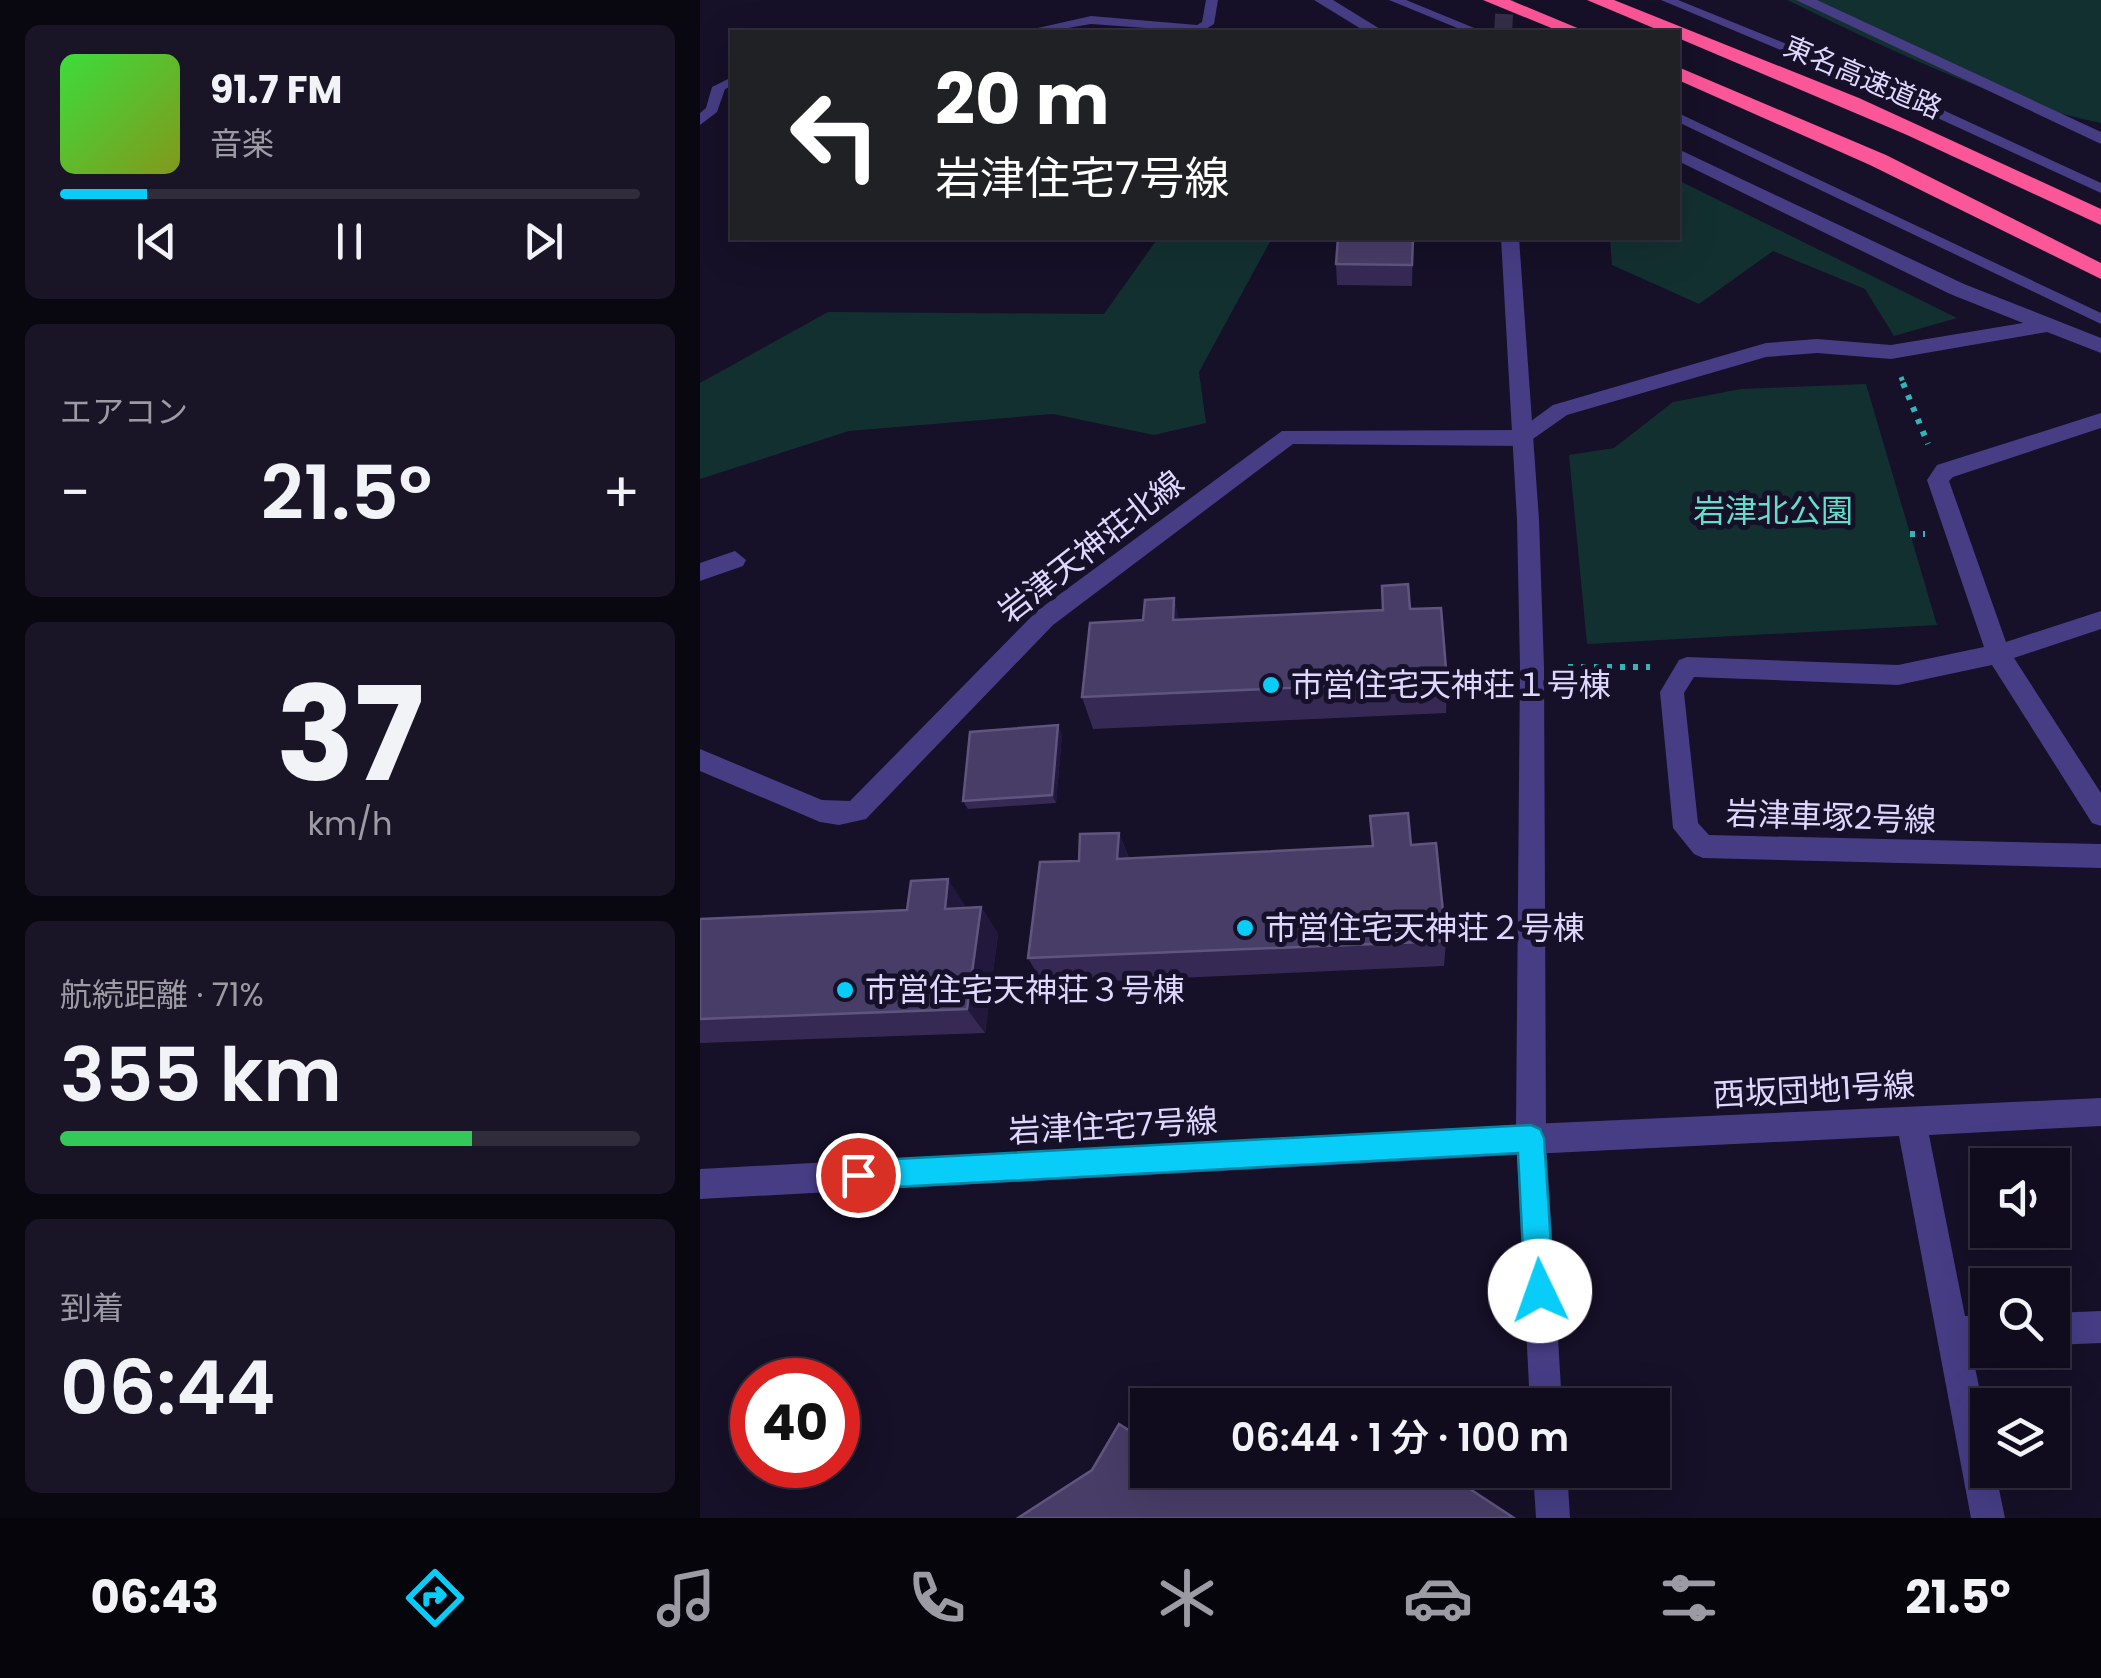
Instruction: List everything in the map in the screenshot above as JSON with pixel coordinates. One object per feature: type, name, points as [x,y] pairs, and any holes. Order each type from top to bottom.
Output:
[{"type":"highway","points":[[1493,0],[1571,30]]},
{"type":"highway","name":"東名高速道路","points":[[1597,0],[1675,30]]},
{"type":"highway","name":"東名高速道路","points":[[1680,32],[1880,116],[2101,218]]},
{"type":"highway","points":[[1680,74],[1878,160],[2101,272]]},
{"type":"street","points":[[1322,0],[1374,30]]},
{"type":"street","points":[[1804,0],[2101,139]]},
{"type":"street","points":[[1680,155],[1957,290],[2101,346]]},
{"type":"street","points":[[1510,240],[1532,667],[1531,1138],[1545,1388]]},
{"type":"street","points":[[1522,438],[1560,410],[1766,350],[1818,346],[1891,352],[2048,326]]},
{"type":"street","points":[[2101,420],[1945,471],[1938,480],[1998,654],[2101,815]]},
{"type":"street","name":"岩津天神荘北線","points":[[700,760],[820,810],[839,814],[858,811],[1045,618],[1289,436],[1522,438]]},
{"type":"street","points":[[700,572],[735,560]]},
{"type":"street","points":[[1686,668],[1898,675],[1998,654],[2101,620]]},
{"type":"street","name":"岩津車塚2号線","points":[[1686,668],[1672,692],[1686,828],[1703,846],[2101,856]]},
{"type":"street","name":"西坂団地1号線","points":[[1531,1138],[2101,1112]]},
{"type":"street","points":[[1910,1120],[1988,1518]]},
{"type":"street","name":"岩津住宅7号線","points":[[700,1184],[1531,1138]]},
{"type":"street","points":[[2070,1328],[2101,1327]]},
{"type":"street","points":[[1952,1333],[1970,1332]]},
{"type":"street","points":[[1551,1488],[1553,1518]]},
{"type":"lane","points":[[1038,30],[1091,20],[1199,29],[1208,24],[1212,0]]},
{"type":"lane","points":[[1395,0],[1472,30]]},
{"type":"lane","points":[[1667,0],[1888,90],[2101,189]]},
{"type":"lane","points":[[700,121],[712,109],[719,87],[730,82]]},
{"type":"lane","points":[[1680,118],[2101,319]]},
{"type":"path","points":[[1891,352],[1932,452],[1945,471]]},
{"type":"path","points":[[1532,667],[1686,668]]},
{"type":"green space","points":[[1787,0],[2101,0],[2101,123],[1981,87]]},
{"type":"green space","points":[[1680,181],[1957,318],[1894,336],[1865,289],[1773,251],[1699,304],[1612,265],[1610,240],[1680,240]]},
{"type":"green space","points":[[1157,240],[1271,240],[1199,372],[1206,423],[1154,435],[1053,414],[849,431],[700,479],[700,383],[828,312],[1104,314]]},
{"type":"green space","name":"岩津北公園","points":[[1866,384],[1937,625],[1587,644],[1569,455],[1614,448],[1673,402],[1741,389]]},
{"type":"building","points":[[1338,240],[1413,240],[1412,265],[1336,264]]},
{"type":"building","points":[[1408,584],[1410,609],[1441,608],[1447,681],[1082,697],[1090,623],[1143,620],[1145,600],[1174,598],[1173,620],[1383,610],[1382,586]]},
{"type":"building","points":[[1058,725],[1052,795],[963,801],[970,732]]},
{"type":"building","name":"市営住宅天神荘２号棟","points":[[1408,813],[1411,845],[1436,843],[1446,941],[1028,958],[1040,862],[1079,861],[1080,834],[1119,833],[1117,859],[1373,846],[1370,816]]},
{"type":"building","name":"市営住宅天神荘３号棟","points":[[948,879],[945,909],[981,907],[967,1009],[700,1019],[700,919],[907,910],[911,881]]},
{"type":"building","points":[[1119,1424],[1130,1431],[1130,1488],[1468,1488],[1514,1518],[1018,1518],[1092,1470]]},
{"type":"tunnel","points":[[1503,30],[1505,0]]},
{"type":"place","name":"市営住宅天神荘１号棟","points":[[1271,685]]},
{"type":"place","name":"市営住宅天神荘２号棟","points":[[1245,928]]},
{"type":"place","name":"市営住宅天神荘３号棟","points":[[845,990]]},
{"type":"route","points":[[858,1175],[1531,1138],[1540,1291]]}]
